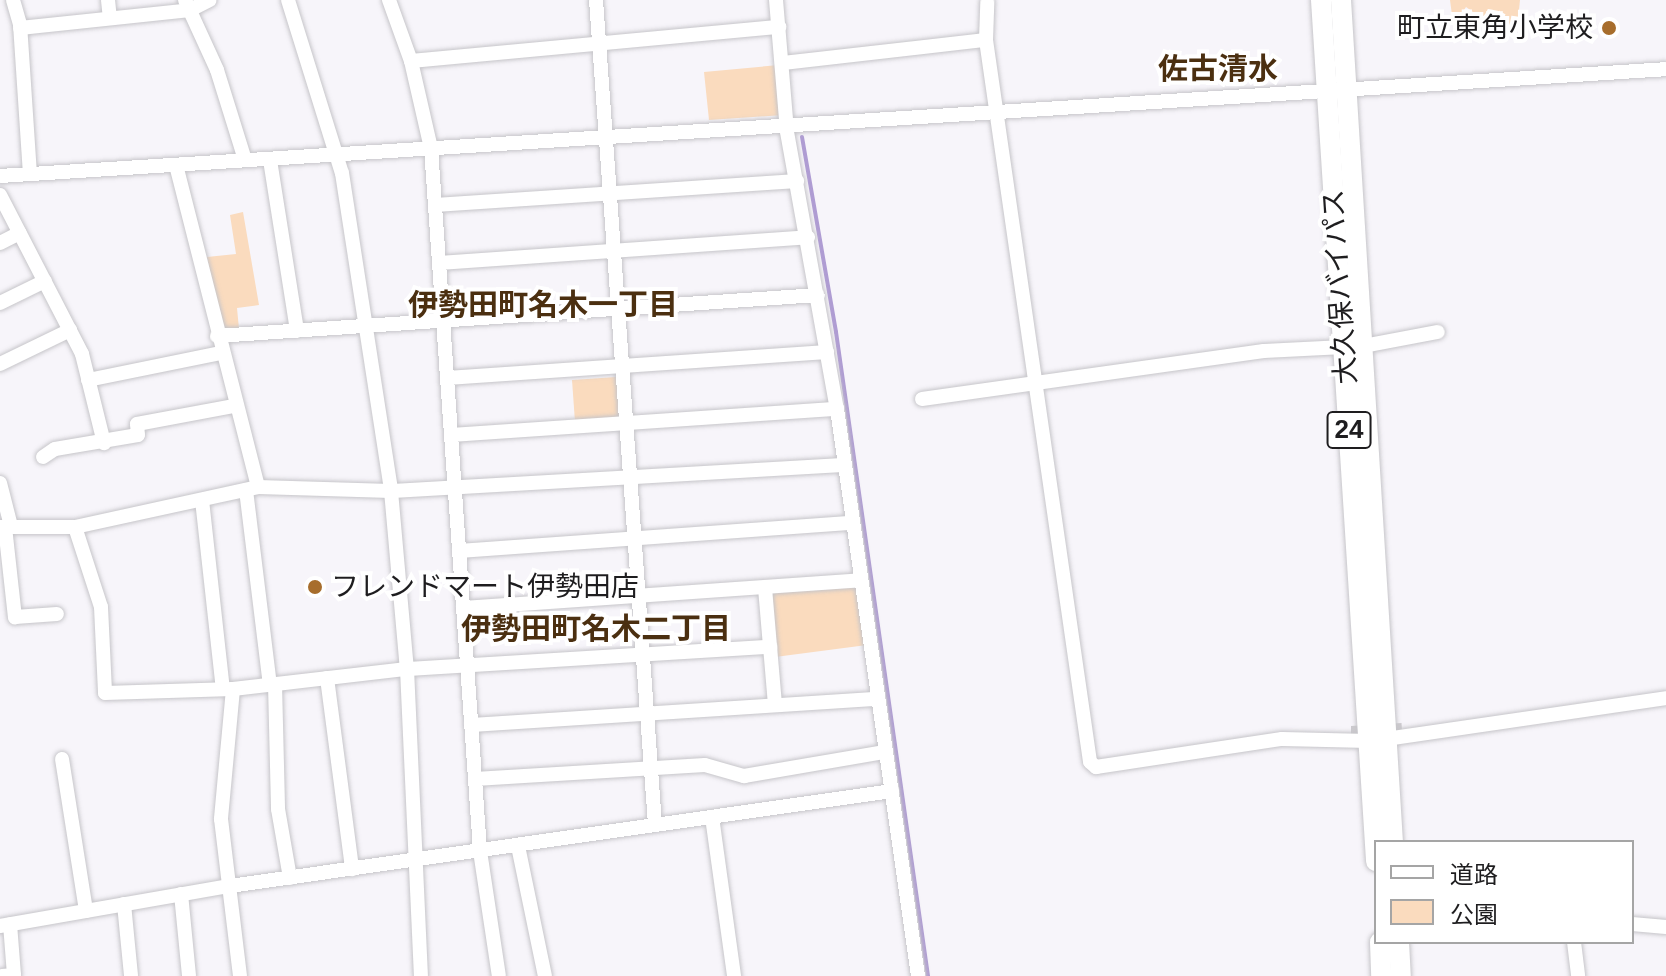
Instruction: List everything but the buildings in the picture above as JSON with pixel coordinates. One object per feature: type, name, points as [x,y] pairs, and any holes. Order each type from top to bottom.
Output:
[{"type":"highway","name":"大久保バイパス","points":[[1321,0],[1337,87]]},
{"type":"highway","name":"大久保バイパス","points":[[1341,0],[1337,87],[1377,736],[1376,840]]},
{"type":"highway","name":"大久保バイパス","points":[[1377,736],[1393,840]]},
{"type":"highway","points":[[1380,944],[1381,976]]},
{"type":"highway","points":[[1399,944],[1401,976]]},
{"type":"street","points":[[108,0],[110,18]]},
{"type":"street","points":[[30,174],[12,14],[110,18],[210,0]]},
{"type":"street","points":[[288,0],[338,157],[391,491],[407,669],[421,976]]},
{"type":"street","points":[[389,0],[411,61],[431,148],[480,851],[499,976]]},
{"type":"street","points":[[596,0],[609,135],[655,825]]},
{"type":"street","points":[[776,0],[788,126],[837,409],[918,976]]},
{"type":"street","points":[[987,2],[986,40],[1090,762],[1096,767],[1282,739],[1467,729],[1666,698]]},
{"type":"street","points":[[187,5],[217,70],[245,160]]},
{"type":"street","points":[[411,61],[779,27]]},
{"type":"street","points":[[783,63],[986,40]]},
{"type":"street","points":[[0,177],[245,160],[338,157],[609,135],[788,126],[1337,87],[1666,69]]},
{"type":"street","points":[[270,160],[297,331]]},
{"type":"street","points":[[176,165],[252,489],[272,684],[278,809],[290,878]]},
{"type":"street","points":[[435,205],[797,181]]},
{"type":"street","points":[[0,196],[70,330],[88,380],[104,443]]},
{"type":"street","points":[[0,243],[20,233]]},
{"type":"street","points":[[439,263],[808,237]]},
{"type":"street","points":[[0,303],[45,281]]},
{"type":"street","points":[[217,336],[818,295]]},
{"type":"street","points":[[0,364],[70,330]]},
{"type":"street","points":[[922,399],[1264,351],[1353,343]]},
{"type":"street","points":[[447,378],[827,352]]},
{"type":"street","points":[[88,380],[221,353]]},
{"type":"street","points":[[43,457],[55,449],[138,435],[137,424],[234,406]]},
{"type":"street","points":[[451,435],[837,409]]},
{"type":"street","points":[[5,527],[75,527],[252,489],[391,491],[844,465]]},
{"type":"street","points":[[0,483],[15,617],[57,614]]},
{"type":"street","points":[[202,500],[228,689],[221,819],[240,976]]},
{"type":"street","points":[[459,551],[852,523]]},
{"type":"street","points":[[75,527],[101,607],[105,693],[228,689],[407,669],[770,647]]},
{"type":"street","points":[[463,608],[861,580]]},
{"type":"street","points":[[765,588],[775,704]]},
{"type":"street","points":[[327,678],[352,869]]},
{"type":"street","points":[[471,725],[647,710],[878,699]]},
{"type":"street","points":[[475,779],[705,765],[744,776],[885,752]]},
{"type":"street","points":[[62,759],[86,911]]},
{"type":"street","points":[[2,976],[14,975],[5,925],[230,886],[892,791]]},
{"type":"street","points":[[712,817],[734,976]]},
{"type":"street","points":[[518,846],[545,976]]},
{"type":"street","points":[[181,894],[189,976]]},
{"type":"street","points":[[124,904],[131,976]]},
{"type":"street","points":[[1634,924],[1666,927]]},
{"type":"street","points":[[1574,944],[1578,976]]},
{"type":"green space","points":[[1450,0],[1520,0],[1517,30],[1501,32],[1466,7],[1456,22],[1466,36],[1455,38]]},
{"type":"green space","points":[[779,65],[784,115],[709,120],[704,72]]},
{"type":"green space","points":[[243,212],[259,305],[237,308],[239,329],[222,330],[207,257],[236,254],[230,215]]},
{"type":"green space","points":[[616,377],[620,419],[575,422],[572,380]]},
{"type":"green space","points":[[859,586],[867,645],[775,657],[770,592]]},
{"type":"waterway","points":[[802,137],[836,332],[928,976]]},
{"type":"tunnel","points":[[1351,733],[1402,730]]},
{"type":"place","name":"町立東角小学校","points":[[1609,28]]},
{"type":"place","name":"フレンドマート伊勢田店","points":[[315,587]]},
{"type":"district","name":"佐古清水","points":[[1218,69]]},
{"type":"district","name":"伊勢田町名木一丁目","points":[[543,305]]},
{"type":"district","name":"伊勢田町名木二丁目","points":[[596,629]]}]
